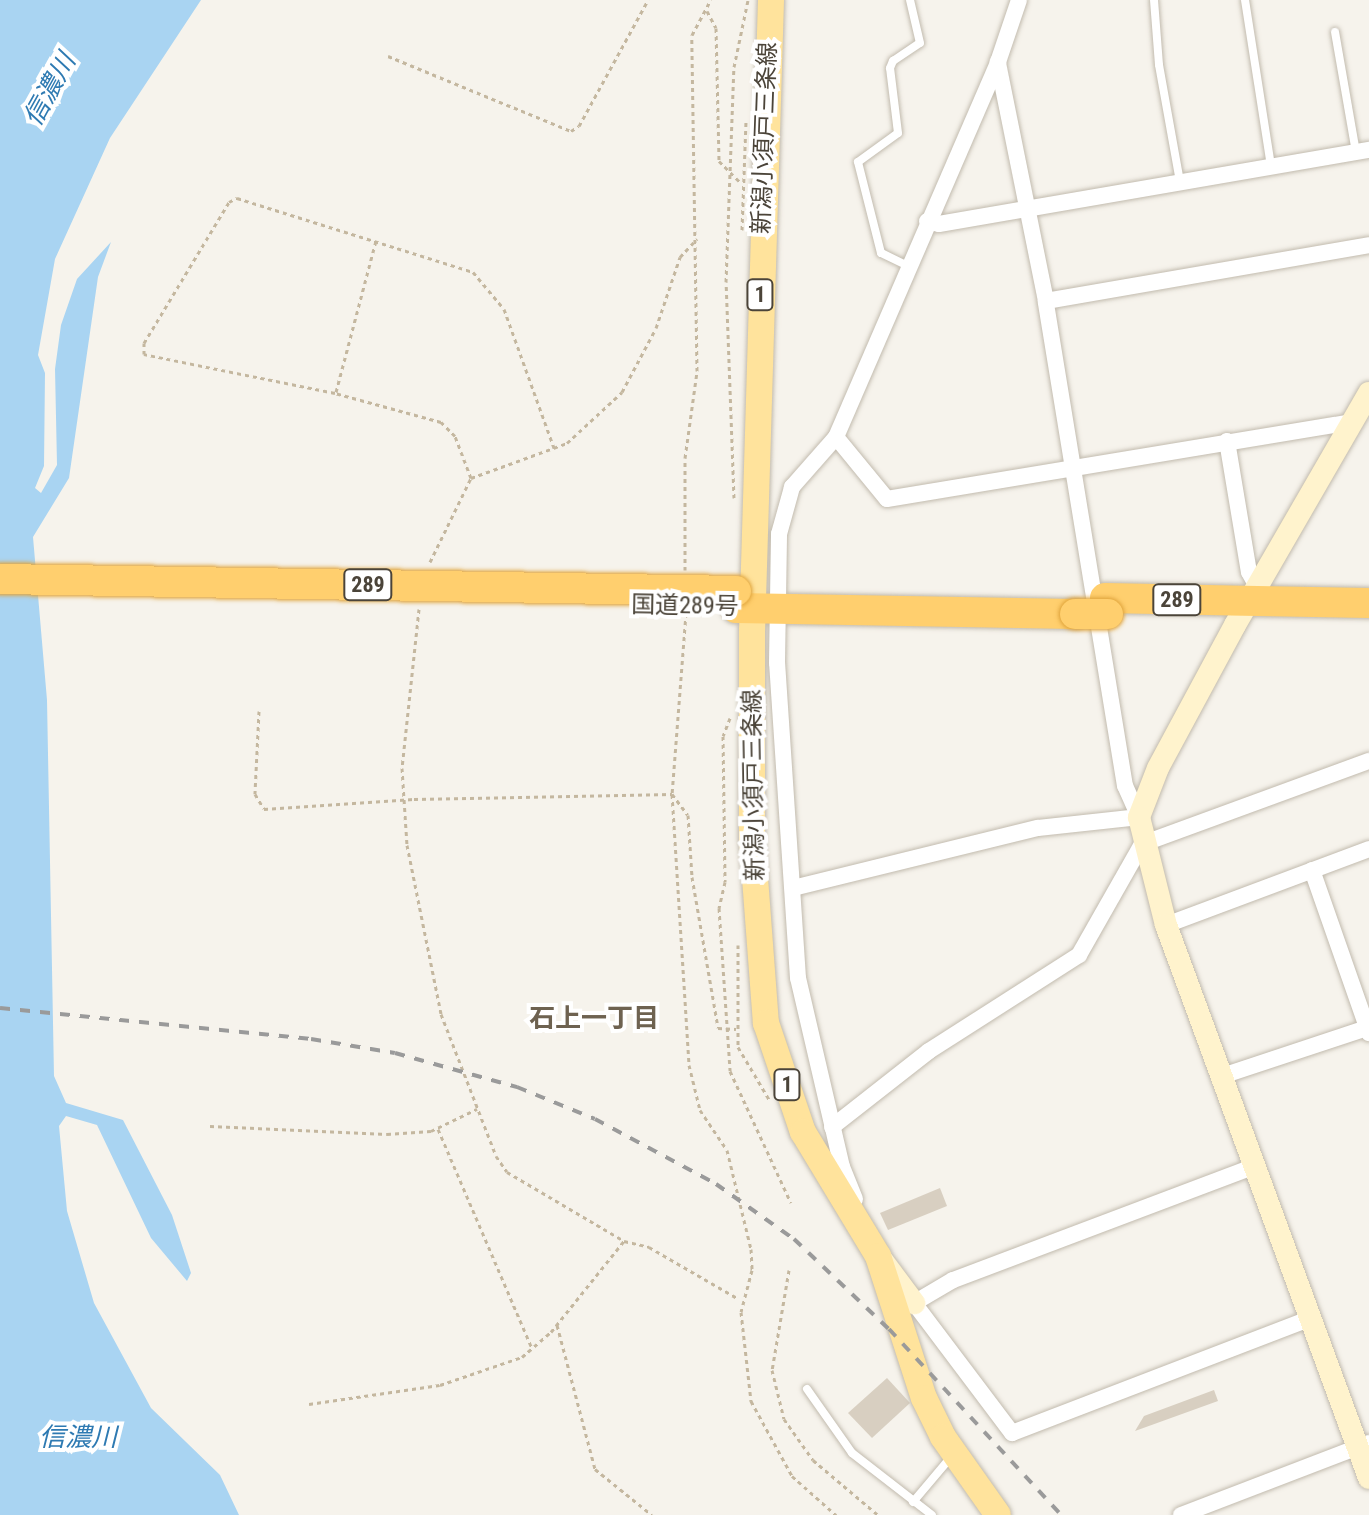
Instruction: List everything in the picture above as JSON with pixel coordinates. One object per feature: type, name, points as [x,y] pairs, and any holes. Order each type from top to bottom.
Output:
[{"type":"highway","name":"国道289号","points":[[0,579],[1074,606],[1369,603]]},
{"type":"highway","name":"国道289号","points":[[0,594],[755,599]]},
{"type":"highway","name":"国道289号","points":[[1249,602],[1369,618]]},
{"type":"main road","name":"新潟小須戸三条線","points":[[771,0],[755,599],[752,838],[766,1023],[803,1132],[878,1256],[924,1398],[954,1453],[998,1515]]},
{"type":"street","points":[[1019,0],[998,62],[836,437],[792,487],[755,599],[793,888],[798,978],[842,1167],[878,1256],[1012,1433],[1311,1318]]},
{"type":"street","points":[[998,62],[1046,301],[1122,772],[1139,817],[1142,844],[1166,925],[1311,1318],[1363,1445],[1369,1478]]},
{"type":"street","points":[[927,221],[939,224],[1362,151]]},
{"type":"street","points":[[1046,301],[1369,245]]},
{"type":"street","points":[[1139,817],[1158,768],[1369,393]]},
{"type":"street","points":[[836,437],[887,499],[1353,422]]},
{"type":"street","points":[[1227,441],[1249,572],[1249,602]]},
{"type":"street","points":[[832,1127],[929,1051],[1079,955],[1142,844],[1369,761]]},
{"type":"street","points":[[793,888],[1038,828],[1139,817]]},
{"type":"street","points":[[1166,925],[1369,849]]},
{"type":"street","points":[[1222,1076],[1368,1030],[1312,870]]},
{"type":"street","points":[[914,1303],[953,1280],[1255,1166]]},
{"type":"street","points":[[1181,1515],[1363,1445]]},
{"type":"lane","points":[[908,266],[881,253],[858,162],[898,133],[890,68],[893,61],[920,43],[910,0]]},
{"type":"lane","points":[[1154,0],[1159,65],[1180,182]]},
{"type":"lane","points":[[1245,0],[1271,166]]},
{"type":"lane","points":[[1335,32],[1362,151]]},
{"type":"lane","points":[[807,1389],[852,1453],[932,1515]]},
{"type":"lane","points":[[913,1502],[954,1453]]},
{"type":"path","points":[[388,56],[571,131],[579,126],[648,0]]},
{"type":"path","points":[[685,577],[685,458],[697,371],[697,239],[691,167],[692,35],[711,0]]},
{"type":"path","points":[[735,503],[728,423],[730,176],[734,67],[748,0]]},
{"type":"path","points":[[707,11],[716,28],[719,161],[730,176],[740,182]]},
{"type":"path","points":[[471,478],[455,436],[441,422],[335,393],[144,354],[144,343],[229,202],[237,198],[473,272],[483,281],[510,324],[554,448]]},
{"type":"path","points":[[428,566],[471,478],[554,448],[595,421],[622,392],[656,328],[680,257],[697,239]]},
{"type":"path","points":[[335,393],[376,241]]},
{"type":"path","points":[[422,595],[403,754],[404,800],[419,920],[441,1014],[477,1109],[507,1172],[624,1241],[649,1247],[737,1298]]},
{"type":"path","points":[[686,607],[672,794],[689,1065],[700,1110],[727,1150],[751,1249],[752,1270],[741,1312],[751,1401],[792,1476],[836,1515]]},
{"type":"path","points":[[259,711],[255,794],[264,809],[404,800],[672,794]]},
{"type":"path","points":[[732,713],[723,736],[725,882],[719,908],[726,1030],[735,1087],[791,1203]]},
{"type":"path","points":[[672,794],[688,815],[709,994],[718,1028],[736,1029]]},
{"type":"path","points":[[210,1126],[387,1134],[438,1129],[477,1109]]},
{"type":"path","points":[[438,1129],[532,1348]]},
{"type":"path","points":[[309,1404],[440,1385],[507,1364],[532,1348],[557,1325],[624,1241]]},
{"type":"path","points":[[557,1325],[595,1469],[652,1515]]},
{"type":"water","name":"信濃川","points":[[0,0],[201,0],[110,138],[55,259],[38,355],[45,373],[44,466],[35,488],[41,493],[57,465],[55,369],[61,325],[77,279],[111,242],[98,277],[69,478],[33,537],[47,700],[54,1076],[66,1103],[123,1120],[172,1215],[191,1273],[187,1281],[151,1238],[97,1125],[66,1116],[59,1126],[67,1211],[94,1303],[151,1408],[220,1475],[239,1515],[0,1515]]},
{"type":"building","points":[[940,1188],[947,1206],[888,1230],[880,1213]]},
{"type":"building","points":[[887,1378],[910,1403],[872,1438],[848,1413]]},
{"type":"building","points":[[1214,1390],[1218,1401],[1135,1431],[1144,1416]]},
{"type":"railway","points":[[0,1008],[311,1039],[395,1053],[517,1087],[595,1119],[716,1184],[794,1239],[889,1329],[1061,1515]]},
{"type":"district","name":"石上一丁目","points":[[594,1019]]}]
